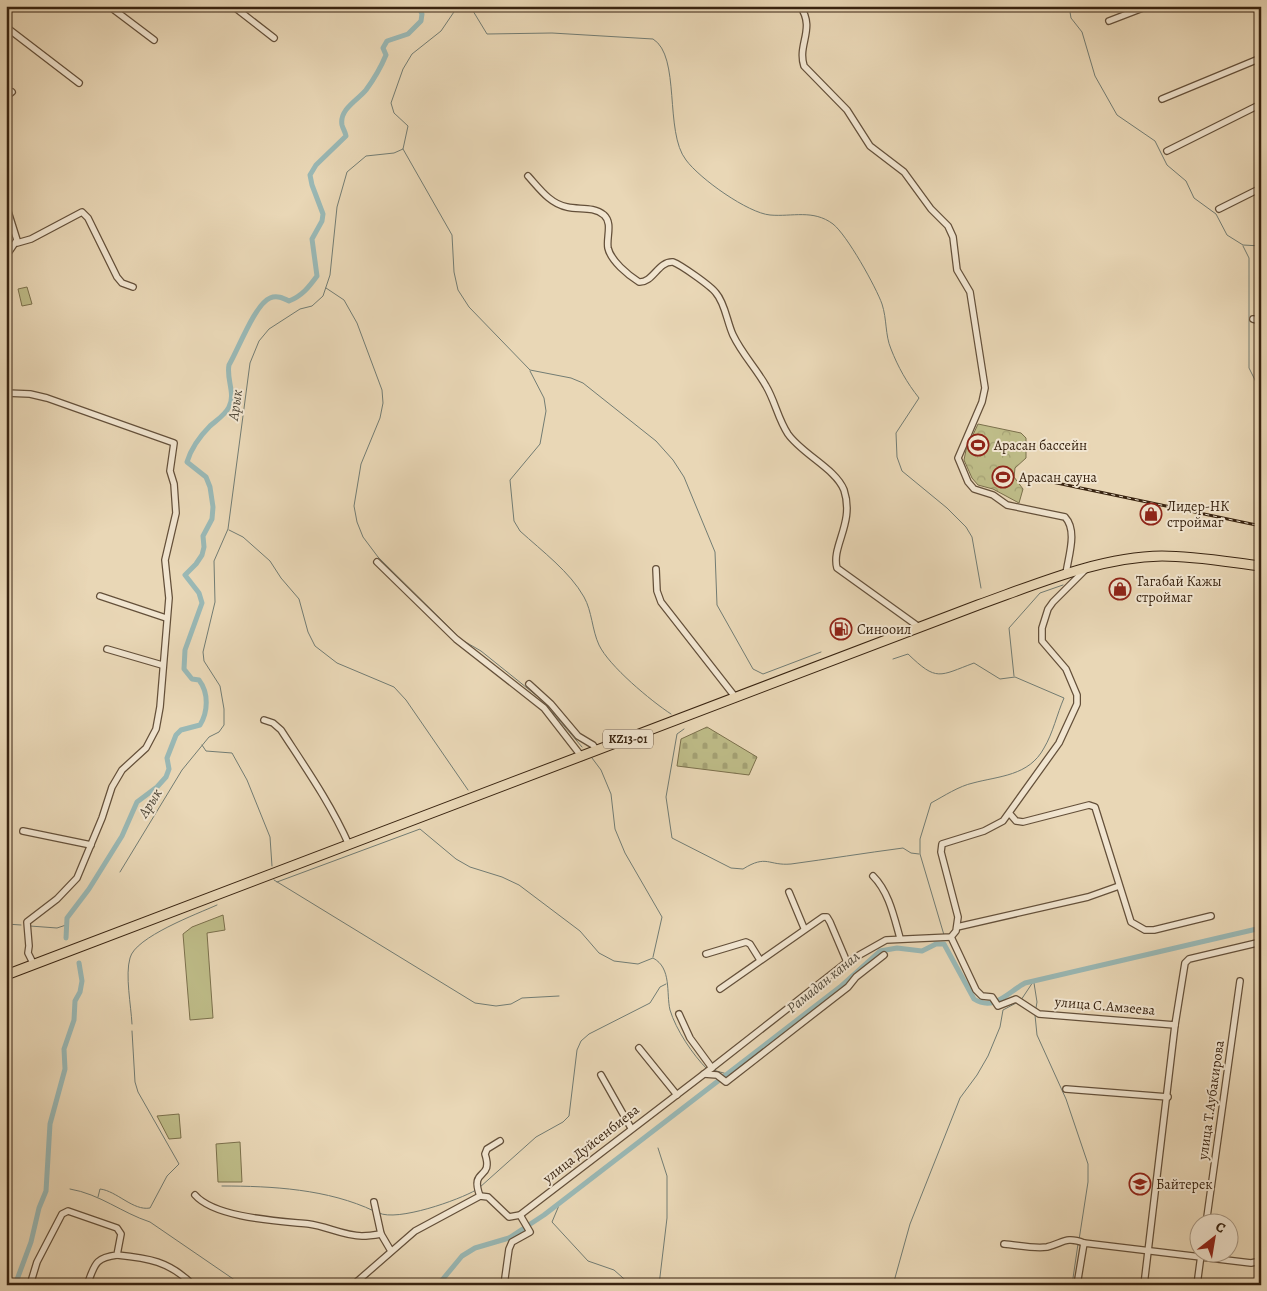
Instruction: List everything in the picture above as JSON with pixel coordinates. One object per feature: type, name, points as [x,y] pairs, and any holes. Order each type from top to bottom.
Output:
[{"type":"highway","name":"KZ13-01","points":[[6,975],[1066,574],[1138,558],[1160,556],[1261,566]]},
{"type":"street","points":[[108,6],[154,40]]},
{"type":"street","points":[[233,6],[274,38]]},
{"type":"street","points":[[800,6],[807,16],[808,27],[801,57],[804,66],[847,110],[870,146],[904,172],[931,208],[948,226],[953,238],[956,270],[970,292],[985,388],[982,402],[958,458],[968,482],[974,489],[993,495],[1007,505],[1065,517],[1070,523],[1072,534],[1066,574]]},
{"type":"street","points":[[1109,21],[1148,6]]},
{"type":"street","points":[[6,27],[79,83]]},
{"type":"street","points":[[1162,99],[1261,58]]},
{"type":"street","points":[[6,97],[12,92]]},
{"type":"street","points":[[1167,151],[1261,104]]},
{"type":"street","points":[[528,176],[555,202],[567,208],[591,209],[604,216],[608,221],[608,251],[634,279],[641,282],[646,281],[664,264],[673,262],[716,293],[734,337],[742,352],[766,385],[778,417],[788,434],[806,453],[832,475],[843,488],[848,514],[837,555],[837,568],[921,628]]},
{"type":"street","points":[[1220,209],[1261,188]]},
{"type":"street","points":[[6,205],[17,237],[16,243],[6,256]]},
{"type":"street","points":[[16,243],[31,239],[82,212],[88,218],[117,277],[122,283],[133,287]]},
{"type":"street","points":[[1253,319],[1261,321]]},
{"type":"street","points":[[6,393],[30,394],[58,401],[174,443],[170,471],[174,484],[176,513],[165,560],[169,598],[158,718],[152,738],[146,748],[122,770],[112,787],[81,870],[72,884],[28,922],[28,953],[34,964]]},
{"type":"street","points":[[377,562],[456,639],[544,708],[582,757]]},
{"type":"street","points":[[656,569],[657,591],[661,602],[736,698]]},
{"type":"street","points":[[951,937],[957,927],[958,917],[941,852],[942,844],[984,832],[1004,821],[1059,743],[1077,704],[1076,690],[1066,669],[1045,645],[1041,636],[1048,609],[1086,569]]},
{"type":"street","points":[[100,596],[166,618]]},
{"type":"street","points":[[107,649],[162,664]]},
{"type":"street","points":[[529,684],[551,704],[578,736],[593,745],[597,751]]},
{"type":"street","points":[[264,720],[273,723],[281,730],[334,812],[349,845]]},
{"type":"street","points":[[1010,814],[1016,821],[1023,822],[1089,805],[1095,807],[1131,922],[1145,930],[1154,930],[1210,916]]},
{"type":"street","points":[[22,831],[91,845]]},
{"type":"street","points":[[874,876],[884,891],[900,938]]},
{"type":"street","points":[[957,927],[1088,897],[1119,886]]},
{"type":"street","points":[[789,892],[804,928]]},
{"type":"street","points":[[720,989],[804,928],[823,917],[827,917],[846,962]]},
{"type":"street","name":"улица Дуйсенбиева","points":[[520,1215],[631,1128],[712,1068],[846,962],[878,943],[900,938],[951,937]]},
{"type":"street","name":"улица С.Амзеева","points":[[951,937],[976,990],[982,996],[992,997],[998,1006],[1016,999],[1039,1014],[1175,1025]]},
{"type":"street","points":[[706,954],[746,942],[750,944],[760,960]]},
{"type":"street","points":[[1144,1285],[1168,1097],[1175,1025],[1185,963],[1190,959],[1261,942]]},
{"type":"street","points":[[704,1074],[717,1075],[726,1082],[848,987],[856,977],[884,955]]},
{"type":"street","name":"улица Т.Аубакирова","points":[[1207,1214],[1240,981]]},
{"type":"street","points":[[679,1014],[690,1038],[712,1068]]},
{"type":"street","points":[[639,1048],[677,1095]]},
{"type":"street","points":[[602,1075],[631,1128]]},
{"type":"street","points":[[1066,1089],[1168,1097]]},
{"type":"street","points":[[480,1196],[475,1184],[477,1179],[487,1169],[488,1163],[485,1154],[487,1149],[500,1141]]},
{"type":"street","points":[[195,1195],[201,1202],[219,1209],[274,1222],[310,1224],[361,1236],[381,1234]]},
{"type":"street","points":[[353,1285],[415,1230],[480,1196],[488,1197],[509,1217],[520,1215],[530,1232],[512,1242],[508,1249],[504,1285]]},
{"type":"street","points":[[374,1202],[381,1234],[391,1251]]},
{"type":"street","points":[[30,1285],[41,1254],[62,1214],[68,1211],[117,1228],[120,1234],[117,1255]]},
{"type":"street","points":[[1004,1244],[1047,1247],[1059,1241],[1074,1239],[1084,1243],[1190,1254]]},
{"type":"street","points":[[1077,1285],[1084,1243]]},
{"type":"street","points":[[87,1285],[96,1262],[102,1257],[117,1255],[151,1258],[184,1276],[192,1285]]},
{"type":"street","points":[[1240,1261],[1251,1263],[1261,1261]]},
{"type":"street","points":[[1197,1285],[1200,1264]]},
{"type":"green space","points":[[27,287],[32,304],[22,306],[18,289]]},
{"type":"green space","name":"Арасан сауна","points":[[978,424],[1021,433],[1026,438],[1026,458],[1015,468],[1014,477],[1023,489],[1019,503],[993,489],[978,485],[972,478],[964,460],[966,450]]},
{"type":"green space","points":[[707,727],[757,757],[749,775],[677,766],[681,739]]},
{"type":"green space","points":[[223,915],[225,930],[207,933],[213,1018],[190,1020],[183,934],[192,927]]},
{"type":"green space","points":[[179,1114],[181,1138],[169,1139],[157,1116]]},
{"type":"green space","points":[[240,1142],[242,1182],[218,1182],[216,1144]]},
{"type":"waterway","points":[[66,938],[67,918],[89,889],[122,836],[137,802],[157,787],[166,777],[169,769],[167,758],[176,735],[181,730],[200,725],[205,714],[206,697],[202,685],[199,680],[192,679],[184,669],[185,650],[202,603],[199,593],[185,575],[202,555],[204,547],[203,536],[212,519],[213,507],[210,487],[206,477],[187,462],[203,434],[229,407],[232,397],[229,365],[247,328],[259,309],[264,302],[273,297],[280,297],[289,301],[298,297],[317,276],[312,239],[322,221],[323,214],[310,175],[316,165],[346,136],[342,125],[346,109],[366,90],[375,77],[386,55],[383,48],[387,41],[408,34],[421,21],[422,14],[418,6]]},
{"type":"waterway","name":"Арык","points":[[120,872],[182,770],[209,737],[219,732],[224,725],[224,709],[220,686],[204,661],[203,652],[215,602],[214,561],[228,529],[250,363],[259,341],[269,329],[300,309],[312,306],[323,296],[330,275],[337,207],[347,172],[366,156],[394,153],[403,149],[408,126],[394,113],[391,103],[403,69],[412,54],[441,31],[458,6]]},
{"type":"waterway","points":[[470,6],[487,34],[552,33],[653,39],[662,48],[667,61],[679,147],[693,168],[737,202],[761,213],[770,215],[810,215],[825,219],[839,230],[861,262],[879,296],[884,310],[891,349],[903,375],[919,398],[896,433],[897,457],[902,471],[947,508],[966,527],[972,537],[981,588]]},
{"type":"waterway","points":[[1069,6],[1071,18],[1082,32],[1095,76],[1117,115],[1155,141],[1167,165],[1186,181],[1194,198],[1216,214],[1227,235],[1243,245],[1261,246]]},
{"type":"waterway","points":[[403,149],[452,235],[454,272],[458,290],[469,307],[530,370],[571,378],[583,383],[656,441],[673,460],[684,477],[715,552],[717,605],[753,669],[763,674],[821,652]]},
{"type":"waterway","points":[[1243,246],[1249,258],[1249,368],[1261,392]]},
{"type":"waterway","points":[[326,288],[344,300],[357,323],[382,390],[383,403],[380,418],[361,464],[354,506],[357,522],[363,537],[378,557],[462,640],[481,651],[542,700],[582,747]]},
{"type":"waterway","points":[[530,371],[544,398],[546,411],[540,444],[510,480],[514,521],[520,531],[555,562],[578,588],[587,602],[599,645],[612,663],[642,692],[671,714]]},
{"type":"waterway","points":[[229,530],[243,537],[270,561],[281,578],[299,599],[308,632],[315,646],[337,663],[394,687],[406,700],[468,790]]},
{"type":"waterway","points":[[1014,676],[1009,628],[1040,593],[1063,585]]},
{"type":"waterway","points":[[893,659],[908,654],[932,673],[939,674],[974,663],[1000,679],[1015,677],[1064,698],[1044,748],[1030,764],[1022,770],[1013,773],[962,786],[931,803],[920,839],[920,854],[944,935]]},
{"type":"waterway","points":[[684,729],[677,734],[666,797],[672,838],[731,868],[743,869],[763,861],[791,864],[903,848],[911,853],[919,854]]},
{"type":"waterway","points":[[202,745],[206,751],[232,753],[247,780],[270,837],[272,866]]},
{"type":"waterway","points":[[592,758],[601,770],[611,794],[615,829],[625,853],[662,917],[653,957]]},
{"type":"waterway","points":[[277,882],[420,829],[456,859],[470,867],[502,877],[519,885],[580,931],[599,953],[614,961],[638,964],[653,958],[659,962],[666,974],[670,1010],[676,1026],[696,1057],[707,1069]]},
{"type":"waterway","points":[[274,880],[475,1003],[496,1006],[511,1004],[522,998],[559,996]]},
{"type":"waterway","points":[[132,1024],[128,973],[130,958],[134,950],[154,934],[217,905]]},
{"type":"waterway","points":[[6,924],[21,925]]},
{"type":"waterway","points":[[30,926],[57,928],[66,925]]},
{"type":"waterway","name":"Рамадан канал","points":[[438,1285],[462,1256],[475,1248],[509,1238],[544,1215],[840,987],[880,951],[897,948],[922,951],[936,944],[944,944],[974,999],[988,1003],[1001,999],[1025,983],[1261,928]]},
{"type":"waterway","points":[[15,1285],[31,1242],[39,1208],[46,1191],[50,1124],[65,1069],[64,1049],[74,1020],[75,1001],[80,992],[82,981],[79,963]]},
{"type":"waterway","points":[[1021,1000],[1033,982]]},
{"type":"waterway","points":[[1034,983],[1036,1008]]},
{"type":"waterway","points":[[479,1188],[536,1137],[563,1122],[569,1116],[577,1050],[581,1041],[589,1034],[650,1003],[660,987],[666,984]]},
{"type":"waterway","points":[[893,1285],[910,1224],[960,1098],[988,1056],[1000,1027],[1003,1010],[1018,1002]]},
{"type":"waterway","points":[[1035,1015],[1037,1035],[1066,1099],[1088,1164],[1088,1182],[1079,1240]]},
{"type":"waterway","points":[[98,1197],[100,1189],[113,1193],[137,1207],[150,1208],[167,1176],[179,1164],[138,1092],[135,1082],[132,1031]]},
{"type":"waterway","points":[[713,1070],[727,1074]]},
{"type":"waterway","points":[[658,1148],[667,1176],[667,1218],[659,1285]]},
{"type":"waterway","points":[[222,1186],[280,1188],[319,1193],[374,1211]]},
{"type":"waterway","points":[[70,1189],[101,1199],[150,1222],[242,1285]]},
{"type":"waterway","points":[[379,1213],[399,1215],[428,1209],[476,1190]]},
{"type":"waterway","points":[[560,1203],[552,1222],[588,1261],[614,1270],[631,1285]]},
{"type":"waterway","points":[[1072,1285],[1078,1244]]},
{"type":"railway","points":[[1033,478],[1261,526]]},
{"type":"place","name":"Арасан бассейн","points":[[978,445]]},
{"type":"place","name":"Арасан сауна","points":[[1003,477]]},
{"type":"place","name":"Лидер-НК строймаг","points":[[1151,514]]},
{"type":"place","name":"Тагабай Кажы строймаг","points":[[1120,589]]},
{"type":"place","name":"Синооил","points":[[841,629]]},
{"type":"place","name":"Байтерек","points":[[1140,1184]]}]
